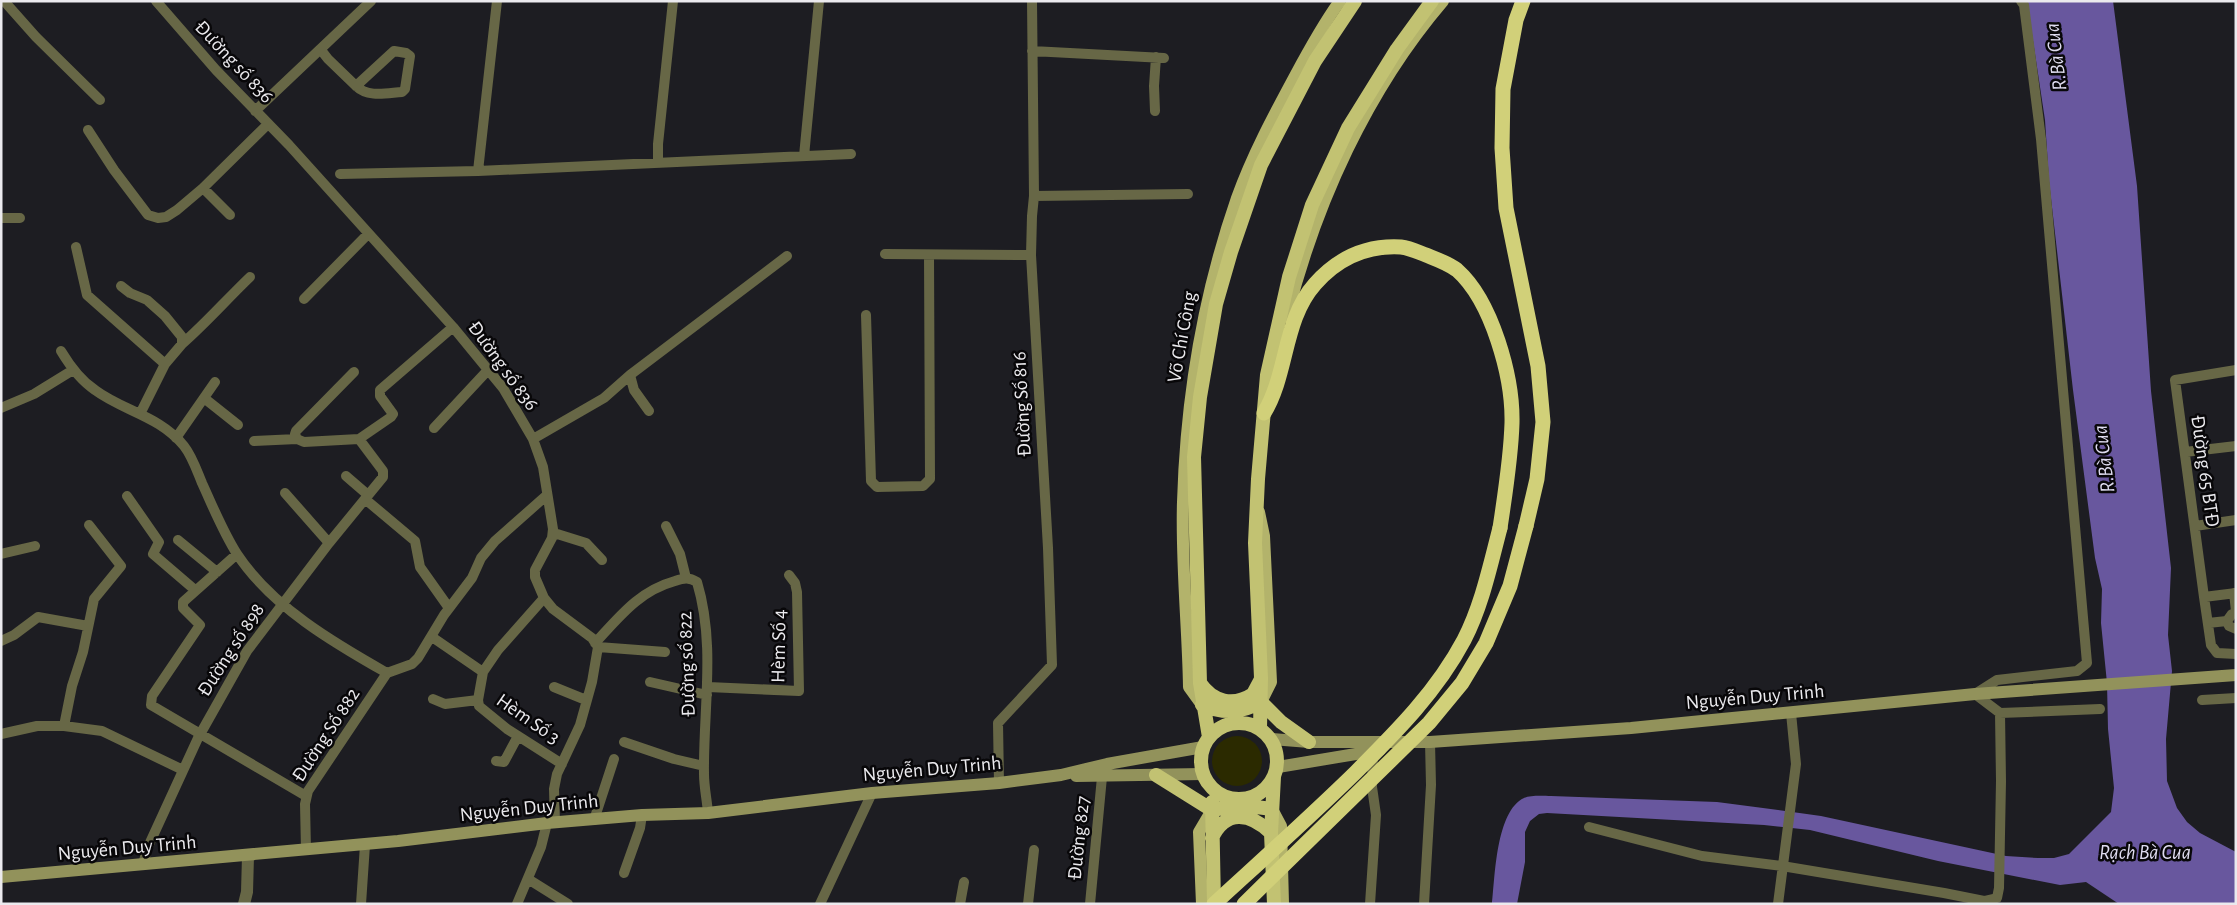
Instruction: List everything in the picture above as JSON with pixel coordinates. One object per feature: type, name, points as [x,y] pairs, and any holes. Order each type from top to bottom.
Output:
[{"type":"highway","name":"Võ Chí Công","points":[[1206,742],[1200,683],[1193,419],[1200,397],[1216,304],[1231,252],[1262,165],[1315,61],[1355,1]]},
{"type":"highway","points":[[1260,728],[1261,678],[1254,543],[1270,356],[1288,277],[1312,205],[1348,128],[1396,49],[1432,1]]},
{"type":"highway","points":[[1244,904],[1429,723],[1462,683],[1486,643],[1510,586],[1537,479],[1543,422],[1538,366],[1506,208],[1502,148],[1503,89],[1516,20],[1522,1]]},
{"type":"highway","points":[[1214,904],[1326,801],[1399,729],[1448,668],[1465,638],[1485,588],[1500,528],[1508,477],[1511,432],[1509,390],[1495,335],[1482,301],[1456,270],[1440,261],[1408,248],[1384,246],[1358,252],[1336,264],[1314,285],[1300,307],[1276,389],[1264,413]]},
{"type":"highway","points":[[1200,683],[1212,697],[1226,702],[1236,701],[1253,694],[1261,678]]},
{"type":"highway","points":[[1202,705],[1216,711],[1233,712],[1249,709],[1261,702]]},
{"type":"highway","points":[[1261,702],[1281,722],[1309,742]]},
{"type":"highway","points":[[1274,904],[1271,833],[1276,772],[1276,748],[1272,739],[1260,728],[1242,722],[1224,726],[1206,742],[1201,761],[1203,774],[1211,787],[1230,798],[1251,798],[1269,786],[1276,772]]},
{"type":"highway","points":[[1156,775],[1212,810],[1241,805],[1272,809]]},
{"type":"highway","points":[[1211,787],[1214,904]]},
{"type":"highway","points":[[1212,838],[1217,828],[1226,820],[1239,817],[1252,819],[1271,833]]},
{"type":"main road","name":"Võ Chí Công","points":[[1202,705],[1189,687],[1182,505],[1193,419],[1197,350],[1205,311],[1238,197],[1281,101],[1340,1]]},
{"type":"main road","points":[[1264,413],[1298,273],[1318,217],[1350,145],[1394,66],[1443,1]]},
{"type":"main road","points":[[1258,509],[1264,536],[1271,682],[1261,702]]},
{"type":"main road","name":"Nguyễn Duy Trinh","points":[[1272,739],[1309,742],[1430,742],[1632,728],[1975,694],[2236,675]]},
{"type":"main road","name":"Nguyễn Duy Trinh","points":[[1,877],[248,856],[642,815],[708,813],[872,793],[999,783],[1061,775],[1206,742]]},
{"type":"main road","name":"Nguyễn Duy Trinh","points":[[1276,772],[1373,751],[1430,742]]},
{"type":"main road","name":"Nguyễn Duy Trinh","points":[[1061,775],[1203,774]]},
{"type":"main road","points":[[1272,809],[1281,826],[1283,904]]},
{"type":"main road","points":[[1202,904],[1199,832],[1212,810]]},
{"type":"street","name":"Đường số 836","points":[[156,1],[216,70],[453,326],[488,370],[514,405],[533,439],[543,467],[554,533]]},
{"type":"street","points":[[256,111],[371,1]]},
{"type":"street","points":[[478,171],[497,1]]},
{"type":"street","points":[[658,162],[658,144],[673,1]]},
{"type":"street","points":[[804,156],[819,1]]},
{"type":"street","name":"Đường Số 816","points":[[999,783],[998,723],[1052,665],[1048,548],[1031,255],[1034,196],[1032,1]]},
{"type":"street","points":[[3,2],[100,100]]},
{"type":"street","points":[[2023,2],[2041,139],[2087,663],[2077,671],[1997,680],[1975,694],[2000,713],[2100,709]]},
{"type":"street","points":[[321,50],[356,86],[366,93],[402,92],[407,85],[410,56],[406,53],[394,51],[356,86]]},
{"type":"street","points":[[1032,51],[1160,57],[1154,86],[1155,111]]},
{"type":"street","points":[[88,130],[114,170],[148,215],[158,218],[166,217],[203,188],[268,124]]},
{"type":"street","points":[[340,174],[478,171],[851,154]]},
{"type":"street","points":[[203,188],[230,215]]},
{"type":"street","points":[[1034,196],[1188,194]]},
{"type":"street","points":[[1,218],[20,218]]},
{"type":"street","points":[[304,299],[368,234]]},
{"type":"street","points":[[76,247],[87,295],[165,364]]},
{"type":"street","points":[[885,254],[1031,255]]},
{"type":"street","points":[[866,315],[871,481],[877,487],[923,486],[930,480],[929,255]]},
{"type":"street","points":[[533,439],[604,398],[630,375],[787,256]]},
{"type":"street","points":[[141,412],[165,364],[182,344],[208,320],[216,309],[250,277]]},
{"type":"street","points":[[121,286],[130,293],[146,300],[165,316],[179,332],[182,337],[182,344]]},
{"type":"street","points":[[254,441],[297,439],[304,442],[359,439],[393,414],[380,396],[380,390],[453,326]]},
{"type":"street","points":[[60,350],[73,370],[94,390],[141,412],[176,438],[190,456],[218,520],[237,554],[256,578],[283,603],[345,650],[387,673],[412,664],[432,637],[449,608],[463,592],[481,558],[494,541],[547,495]]},
{"type":"street","points":[[1,408],[34,394],[73,370]]},
{"type":"street","points":[[434,428],[488,370]]},
{"type":"street","name":"Đường 65 BTĐ","points":[[2236,370],[2176,380],[2211,646],[2217,653],[2236,654]]},
{"type":"street","points":[[297,439],[296,431],[354,372]]},
{"type":"street","points":[[630,375],[634,390],[649,411]]},
{"type":"street","points":[[176,438],[215,382]]},
{"type":"street","points":[[204,398],[238,425]]},
{"type":"street","name":"Đường số 898","points":[[143,866],[148,849],[201,732],[247,651],[384,474],[359,439]]},
{"type":"street","points":[[2185,452],[2236,446]]},
{"type":"street","points":[[346,476],[415,541],[420,567],[449,608]]},
{"type":"street","points":[[285,493],[329,543]]},
{"type":"street","points":[[127,496],[159,542],[153,554],[195,590]]},
{"type":"street","points":[[2195,526],[2236,520]]},
{"type":"street","points":[[64,726],[94,599],[121,566],[90,525]]},
{"type":"street","points":[[666,526],[680,554],[686,578]]},
{"type":"street","points":[[517,904],[551,824],[554,789],[562,764],[580,725],[592,682],[597,645],[592,638],[554,609],[544,598],[535,577],[535,570],[554,533],[586,543],[602,560]]},
{"type":"street","points":[[178,540],[217,572]]},
{"type":"street","points":[[1,554],[35,546]]},
{"type":"street","points":[[237,554],[195,590],[182,605],[200,625],[150,700],[151,705],[201,732],[306,796]]},
{"type":"street","name":"Hèm Số 4","points":[[708,691],[799,691],[797,592],[795,583],[788,575]]},
{"type":"street","name":"Đường số 822","points":[[597,645],[637,598],[662,584],[686,578],[697,582],[702,597],[706,628],[708,691],[704,766],[708,813]]},
{"type":"street","points":[[2204,597],[2235,593],[2236,612],[2232,614],[2228,621],[2229,626],[2236,629]]},
{"type":"street","points":[[483,672],[498,650],[544,598]]},
{"type":"street","points":[[1,641],[14,635],[38,616],[88,626]]},
{"type":"street","points":[[2208,623],[2228,621]]},
{"type":"street","name":"Hèm Số 3","points":[[432,637],[483,672],[478,700],[479,706],[488,715],[562,764]]},
{"type":"street","points":[[597,645],[665,652]]},
{"type":"street","name":"Đường Số 882","points":[[306,850],[306,796],[387,673]]},
{"type":"street","points":[[650,682],[708,691]]},
{"type":"street","points":[[554,687],[586,700]]},
{"type":"street","points":[[2202,700],[2236,698]]},
{"type":"street","points":[[433,699],[445,704],[478,700]]},
{"type":"street","points":[[1778,904],[1796,764],[1792,712]]},
{"type":"street","points":[[1590,827],[1702,856],[1782,866],[1984,901],[1997,898],[2000,888],[2001,840],[2000,713]]},
{"type":"street","points":[[1,734],[37,726],[64,726],[102,731],[183,770]]},
{"type":"street","points":[[496,761],[504,762],[518,736]]},
{"type":"street","points":[[624,742],[674,759],[704,766]]},
{"type":"street","points":[[1424,904],[1431,785],[1430,742]]},
{"type":"street","points":[[1370,904],[1376,814],[1372,787],[1373,751]]},
{"type":"street","points":[[594,820],[614,759]]},
{"type":"street","name":"Đường 827","points":[[1090,904],[1102,776]]},
{"type":"street","points":[[820,904],[872,793]]},
{"type":"street","points":[[624,874],[640,828],[642,815]]},
{"type":"street","points":[[361,904],[365,844]]},
{"type":"street","points":[[1028,904],[1034,850]]},
{"type":"street","points":[[244,904],[247,892],[248,856]]},
{"type":"street","points":[[528,879],[568,904]]},
{"type":"street","points":[[960,904],[964,882]]},
{"type":"shaded area","points":[[1237,736],[1251,740],[1258,747],[1262,761],[1258,775],[1251,782],[1237,786],[1223,782],[1216,775],[1212,761],[1216,747],[1223,740]]},
{"type":"water","name":"Rạch Bà Cua","points":[[2027,1],[2113,1],[2137,186],[2151,391],[2171,568],[2168,635],[2172,671],[2166,739],[2167,781],[2177,808],[2187,822],[2200,833],[2236,852],[2236,904],[2119,904],[2086,882],[2060,885],[1938,861],[1810,830],[1764,825],[1547,813],[1539,814],[1530,821],[1525,832],[1525,862],[1517,904],[1492,904],[1496,862],[1502,830],[1515,805],[1530,796],[1717,802],[1821,816],[2006,856],[2038,858],[2054,858],[2069,854],[2111,812],[2114,788],[2101,623],[2102,589],[2095,558],[2073,390],[2049,181],[2045,120]]},
{"type":"water label","name":"R.Bà Cua","points":[[2056,57]]},
{"type":"water label","name":"R.Bà Cua","points":[[2104,459]]}]
